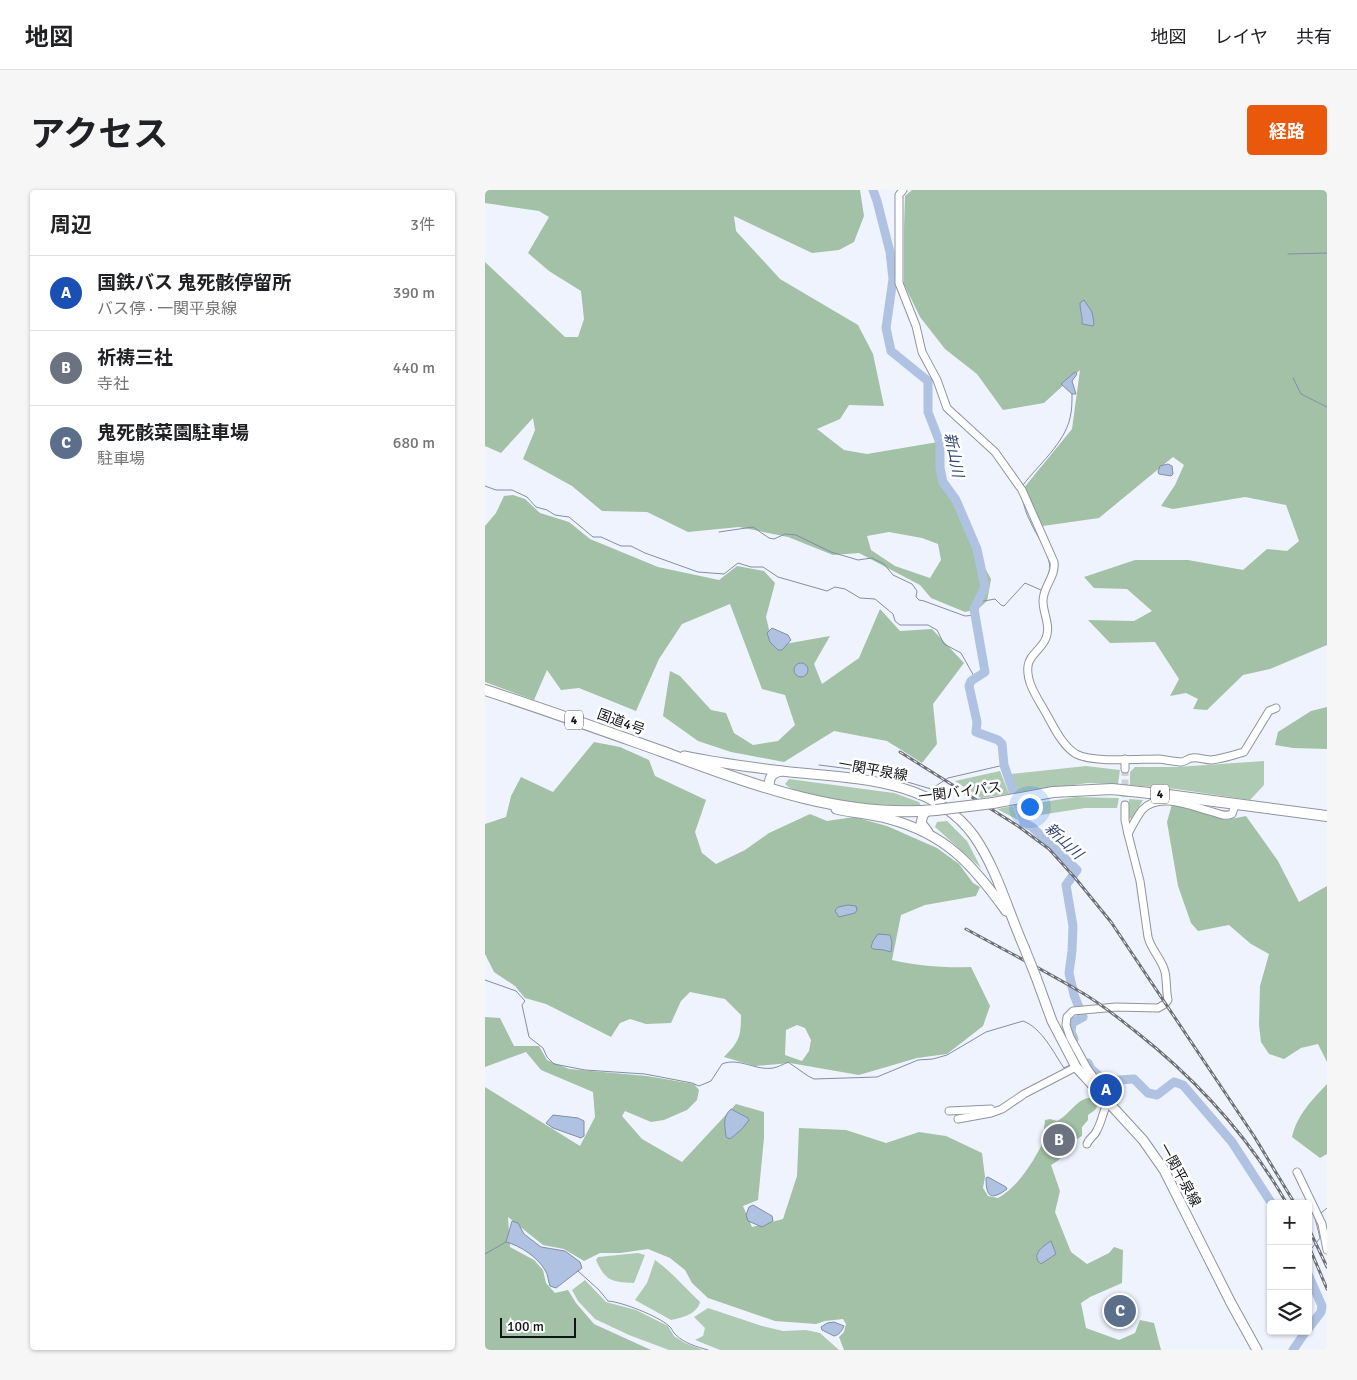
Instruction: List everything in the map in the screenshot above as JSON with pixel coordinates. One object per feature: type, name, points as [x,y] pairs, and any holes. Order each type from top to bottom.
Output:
[{"type":"highway","name":"国道4号","points":[[485,690],[662,751]]},
{"type":"highway","name":"一関バイパス","points":[[662,751],[814,801],[862,809],[931,810],[993,803],[1053,792],[1112,789],[1236,803],[1327,816]]},
{"type":"main road","name":"一関平泉線","points":[[662,751],[719,763],[877,782],[907,789],[931,800],[952,814],[973,836],[994,874],[1052,1021],[1076,1067],[1143,1140],[1164,1170],[1231,1303],[1257,1350]]},
{"type":"main road","points":[[770,788],[771,776],[775,772],[781,771]]},
{"type":"main road","name":"一関平泉線","points":[[814,801],[834,809],[889,818],[931,835],[949,846],[973,867],[1011,919]]},
{"type":"main road","points":[[931,810],[923,815],[921,822],[924,829],[931,835]]},
{"type":"street","points":[[903,190],[899,195],[899,283],[912,314],[922,352],[928,360],[937,380],[947,408],[995,452],[1023,490],[1054,562],[1055,569],[1044,593],[1043,601],[1048,627],[1047,636],[1044,643],[1029,660],[1027,674],[1029,681],[1069,749],[1081,756],[1162,759],[1183,762],[1192,758],[1211,760],[1244,752],[1269,711],[1276,708]]},
{"type":"street","points":[[1125,759],[1125,769]]},
{"type":"street","points":[[1127,834],[1142,810],[1161,801],[1178,803],[1224,815],[1232,814],[1236,803]]},
{"type":"street","points":[[1087,1144],[1097,1132],[1105,1108],[1110,1104],[1110,1099],[1087,1068],[1066,1025],[1067,1017],[1073,1011],[1116,1007],[1158,1008],[1169,1000],[1166,988],[1166,973],[1161,960],[1150,945],[1148,937],[1140,881],[1127,834],[1125,805]]},
{"type":"street","points":[[958,1119],[1002,1109],[1024,1094],[1076,1067]]},
{"type":"street","points":[[949,1111],[1002,1109]]},
{"type":"street","points":[[1297,1172],[1322,1224],[1327,1250]]},
{"type":"green space","points":[[485,190],[860,190],[864,216],[854,242],[839,250],[812,253],[734,216],[736,231],[780,279],[858,325],[873,354],[884,406],[849,405],[840,419],[817,429],[844,450],[867,454],[938,442],[938,476],[957,499],[974,548],[991,579],[987,601],[978,609],[965,612],[931,598],[920,585],[859,553],[833,555],[788,537],[739,527],[688,532],[647,512],[602,511],[572,486],[523,459],[535,430],[533,418],[501,453],[485,446],[485,262],[565,337],[578,337],[584,319],[581,291],[549,271],[528,253],[549,217],[539,211],[485,203]],"holes":[[[889,532],[922,538],[938,544],[941,560],[930,578],[895,566],[871,550],[867,536]]]},
{"type":"green space","points":[[912,190],[1327,190],[1327,645],[1270,669],[1243,675],[1207,710],[1193,709],[1198,699],[1186,693],[1170,696],[1179,679],[1155,642],[1110,643],[1088,620],[1134,621],[1152,611],[1127,589],[1094,588],[1084,577],[1135,560],[1188,560],[1243,570],[1267,549],[1287,551],[1299,541],[1286,505],[1245,497],[1173,509],[1161,506],[1175,485],[1184,465],[1173,457],[1099,518],[1043,526],[1023,489],[1072,429],[1080,370],[1044,403],[1003,410],[977,374],[945,349],[920,317],[904,284],[905,196]]},
{"type":"green space","points":[[513,495],[525,499],[540,513],[569,522],[590,539],[658,567],[719,580],[737,566],[764,571],[775,583],[766,617],[773,646],[830,636],[814,664],[822,684],[859,658],[880,609],[900,631],[932,629],[964,663],[933,704],[937,744],[922,763],[887,741],[834,731],[784,762],[731,752],[698,741],[663,716],[670,671],[680,676],[711,710],[726,713],[734,733],[753,745],[778,741],[795,725],[785,695],[762,689],[730,604],[682,624],[659,659],[636,711],[579,688],[561,690],[547,670],[534,700],[485,682],[485,526],[496,513],[504,496]]},
{"type":"green space","points":[[1327,707],[1327,749],[1293,748],[1275,745],[1278,732],[1311,711]]},
{"type":"green space","points":[[594,742],[620,747],[649,760],[655,776],[706,800],[695,832],[702,853],[716,864],[745,850],[769,833],[810,814],[827,821],[854,817],[887,826],[937,848],[959,864],[973,883],[980,887],[976,896],[925,905],[901,915],[892,960],[931,966],[971,967],[990,1006],[983,1026],[947,1054],[917,1058],[859,1075],[790,1063],[755,1066],[724,1057],[738,1039],[741,1023],[741,1015],[725,999],[690,992],[681,1001],[671,1023],[646,1024],[630,1019],[620,1023],[611,1037],[546,1004],[525,998],[515,986],[494,972],[485,954],[485,824],[506,817],[511,796],[521,777],[553,792]],"holes":[[[797,1025],[805,1028],[811,1040],[809,1051],[802,1061],[785,1055],[786,1030]]]},
{"type":"green space","points":[[1264,761],[1264,785],[1250,800],[1176,789],[1130,785],[1130,772],[1135,767],[1177,767]]},
{"type":"green space","points":[[1086,766],[1120,770],[1118,784],[1088,783],[1016,793],[1011,774]]},
{"type":"green space","points":[[1000,771],[1009,794],[981,798],[955,781]]},
{"type":"green space","points":[[789,779],[894,793],[919,802],[921,806],[830,800],[796,791],[785,784]]},
{"type":"green space","points":[[1076,797],[1119,798],[1117,808],[1085,808],[1027,817],[1023,805]]},
{"type":"green space","points":[[1129,799],[1143,800],[1132,819],[1129,818]]},
{"type":"green space","points":[[1172,804],[1226,820],[1246,816],[1278,861],[1299,902],[1327,886],[1327,1062],[1318,1044],[1301,1048],[1284,1059],[1269,1054],[1261,1042],[1259,1025],[1260,986],[1269,954],[1251,944],[1229,925],[1198,931],[1191,923],[1178,886],[1167,822]]},
{"type":"green space","points":[[1013,806],[1018,820],[997,809]]},
{"type":"green space","points":[[947,821],[967,841],[981,868],[935,827],[937,822]]},
{"type":"green space","points":[[485,1017],[500,1018],[514,1046],[539,1046],[547,1060],[569,1069],[647,1076],[694,1084],[699,1090],[697,1100],[687,1110],[664,1120],[651,1122],[625,1111],[622,1116],[642,1139],[682,1162],[736,1104],[764,1112],[764,1138],[758,1200],[743,1206],[752,1227],[783,1219],[797,1176],[799,1128],[846,1130],[886,1143],[919,1132],[946,1136],[982,1153],[985,1177],[983,1188],[988,1196],[998,1198],[1014,1186],[1032,1162],[1047,1135],[1044,1128],[1045,1120],[1057,1121],[1079,1102],[1084,1099],[1095,1098],[1098,1105],[1088,1115],[1088,1120],[1082,1127],[1082,1136],[1077,1139],[1067,1140],[1063,1155],[1051,1165],[1060,1191],[1055,1212],[1071,1252],[1087,1264],[1109,1253],[1114,1247],[1123,1250],[1122,1283],[1081,1303],[1086,1328],[1119,1340],[1135,1333],[1140,1320],[1154,1323],[1161,1350],[844,1350],[839,1337],[844,1332],[846,1324],[843,1319],[816,1324],[775,1321],[708,1298],[692,1283],[685,1270],[670,1258],[648,1249],[620,1253],[600,1253],[584,1261],[564,1249],[543,1245],[508,1217],[510,1247],[534,1260],[543,1270],[546,1283],[555,1293],[568,1290],[576,1303],[594,1324],[651,1350],[485,1350],[485,1087],[580,1146],[595,1117],[593,1092],[541,1070],[526,1052],[485,1067]]},
{"type":"green space","points":[[1327,1084],[1327,1154],[1320,1158],[1292,1137],[1301,1115]]},
{"type":"green space","points":[[638,1253],[645,1255],[634,1283],[610,1279],[599,1267],[596,1260],[598,1257]]},
{"type":"green space","points":[[655,1260],[700,1302],[696,1310],[684,1317],[671,1320],[635,1300],[647,1283]]},
{"type":"green space","points":[[585,1280],[606,1302],[636,1310],[668,1326],[674,1336],[685,1343],[703,1350],[669,1350],[629,1335],[595,1319],[578,1301],[572,1290]]},
{"type":"green space","points":[[708,1308],[783,1331],[806,1330],[820,1333],[839,1350],[720,1350],[695,1340],[703,1336],[705,1328],[694,1317]]},
{"type":"water","points":[[1084,300],[1092,312],[1093,326],[1082,324],[1080,303]]},
{"type":"water","points":[[1075,372],[1077,374],[1072,381],[1076,394],[1072,394],[1061,384]]},
{"type":"water","points":[[1168,464],[1172,466],[1173,474],[1171,476],[1159,474],[1160,466]]},
{"type":"water","points":[[772,628],[788,635],[791,640],[782,650],[778,650],[770,642],[767,633]]},
{"type":"water","points":[[801,663],[806,665],[808,670],[806,675],[801,677],[796,675],[794,670],[796,665]]},
{"type":"water","points":[[856,906],[857,910],[855,913],[839,917],[835,911],[838,907]]},
{"type":"water","points":[[878,934],[890,935],[892,942],[891,952],[871,947]]},
{"type":"water","points":[[731,1109],[749,1120],[730,1139],[726,1137],[725,1122],[726,1115]]},
{"type":"water","points":[[553,1115],[578,1118],[584,1121],[584,1136],[581,1138],[553,1128],[546,1123]]},
{"type":"water","points":[[988,1177],[1007,1189],[997,1195],[991,1195],[988,1193],[986,1184],[986,1178]]},
{"type":"water","points":[[753,1205],[772,1216],[773,1221],[762,1227],[748,1221],[746,1215],[749,1207]]},
{"type":"water","points":[[512,1221],[518,1223],[524,1234],[541,1247],[565,1251],[580,1262],[582,1268],[556,1288],[550,1286],[546,1272],[533,1256],[523,1249],[506,1242]]},
{"type":"water","points":[[1051,1241],[1056,1254],[1041,1264],[1038,1261],[1037,1254],[1041,1248]]},
{"type":"water","points":[[834,1322],[844,1326],[837,1335],[834,1336],[822,1330],[821,1327],[827,1323]]},
{"type":"waterway","name":"新山川","points":[[873,190],[890,252],[893,279],[886,328],[891,351],[928,381],[928,412],[940,443],[940,468],[943,482],[956,500],[977,549],[985,587],[974,609],[985,672],[971,681],[969,686],[977,722],[976,732],[998,740],[1002,744],[1004,765],[1024,823],[1032,827],[1077,870],[1066,885],[1073,926],[1069,973],[1074,995],[1083,1017],[1072,1023],[1071,1032],[1074,1039]]},
{"type":"waterway","points":[[1288,254],[1327,253]]},
{"type":"waterway","points":[[1293,378],[1301,394],[1327,407]]},
{"type":"waterway","points":[[1023,485],[1050,454],[1067,428],[1072,409],[1072,394]]},
{"type":"waterway","points":[[997,461],[1005,471]]},
{"type":"waterway","points":[[485,486],[496,490],[512,490],[527,497],[536,507],[547,510],[555,515],[569,517],[593,537],[601,537],[621,546],[631,546],[698,572],[724,574],[738,563],[751,567],[763,567],[778,577],[827,591],[835,587],[845,589],[860,598],[875,599],[893,614],[895,621],[900,625],[928,625],[937,630],[944,644],[961,653],[975,678]]},
{"type":"waterway","points":[[1022,498],[1025,510],[1046,551],[1050,570]]},
{"type":"waterway","points":[[719,532],[753,527],[769,538],[774,539],[785,534],[796,535],[831,552],[858,560],[872,558],[884,564],[893,575],[912,584],[917,591],[916,597],[919,600],[965,616],[976,615]]},
{"type":"waterway","points":[[979,600],[995,599],[1004,606],[1025,583],[1041,590],[1043,587]]},
{"type":"waterway","points":[[819,765],[874,772],[931,789],[948,778],[1004,765]]},
{"type":"waterway","points":[[485,980],[516,991],[525,1001],[522,1005],[529,1037],[543,1048],[547,1057],[554,1064],[585,1070],[645,1074],[699,1086],[711,1081],[722,1064],[728,1062],[760,1068],[775,1068],[788,1062],[814,1079],[877,1077],[918,1060],[933,1059],[947,1055],[986,1032],[1023,1021],[1036,1029],[1064,1068],[1070,1065]]},
{"type":"waterway","name":"新山川","points":[[1088,1063],[1091,1069],[1105,1081],[1134,1079],[1148,1093],[1157,1095],[1174,1082],[1183,1085],[1232,1142],[1269,1200]]},
{"type":"waterway","points":[[1320,1214],[1327,1208]]},
{"type":"waterway","points":[[1312,1248],[1320,1238],[1315,1218]]},
{"type":"waterway","points":[[485,1254],[506,1242]]},
{"type":"waterway","points":[[578,1271],[608,1301],[649,1314],[664,1322],[683,1340],[708,1350]]},
{"type":"waterway","name":"新山川","points":[[1312,1283],[1322,1306],[1321,1312],[1312,1324]]},
{"type":"waterway","name":"新山川","points":[[1293,1350],[1303,1335]]},
{"type":"tunnel","points":[[1125,769],[1125,805]]},
{"type":"railway","points":[[900,752],[1018,826],[1049,849],[1076,879],[1111,922],[1254,1136],[1293,1200]]},
{"type":"railway","points":[[966,929],[1086,995],[1115,1015],[1157,1049],[1200,1089],[1238,1132],[1285,1200]]},
{"type":"railway","points":[[1312,1235],[1327,1267]]},
{"type":"railway","points":[[1308,1245],[1327,1289]]},
{"type":"place","name":"国鉄バス 鬼死骸停留所","points":[[1106,1090]]},
{"type":"place","name":"祈祷三社","points":[[1059,1140]]},
{"type":"place","name":"鬼死骸菜園駐車場","points":[[1120,1311]]}]
